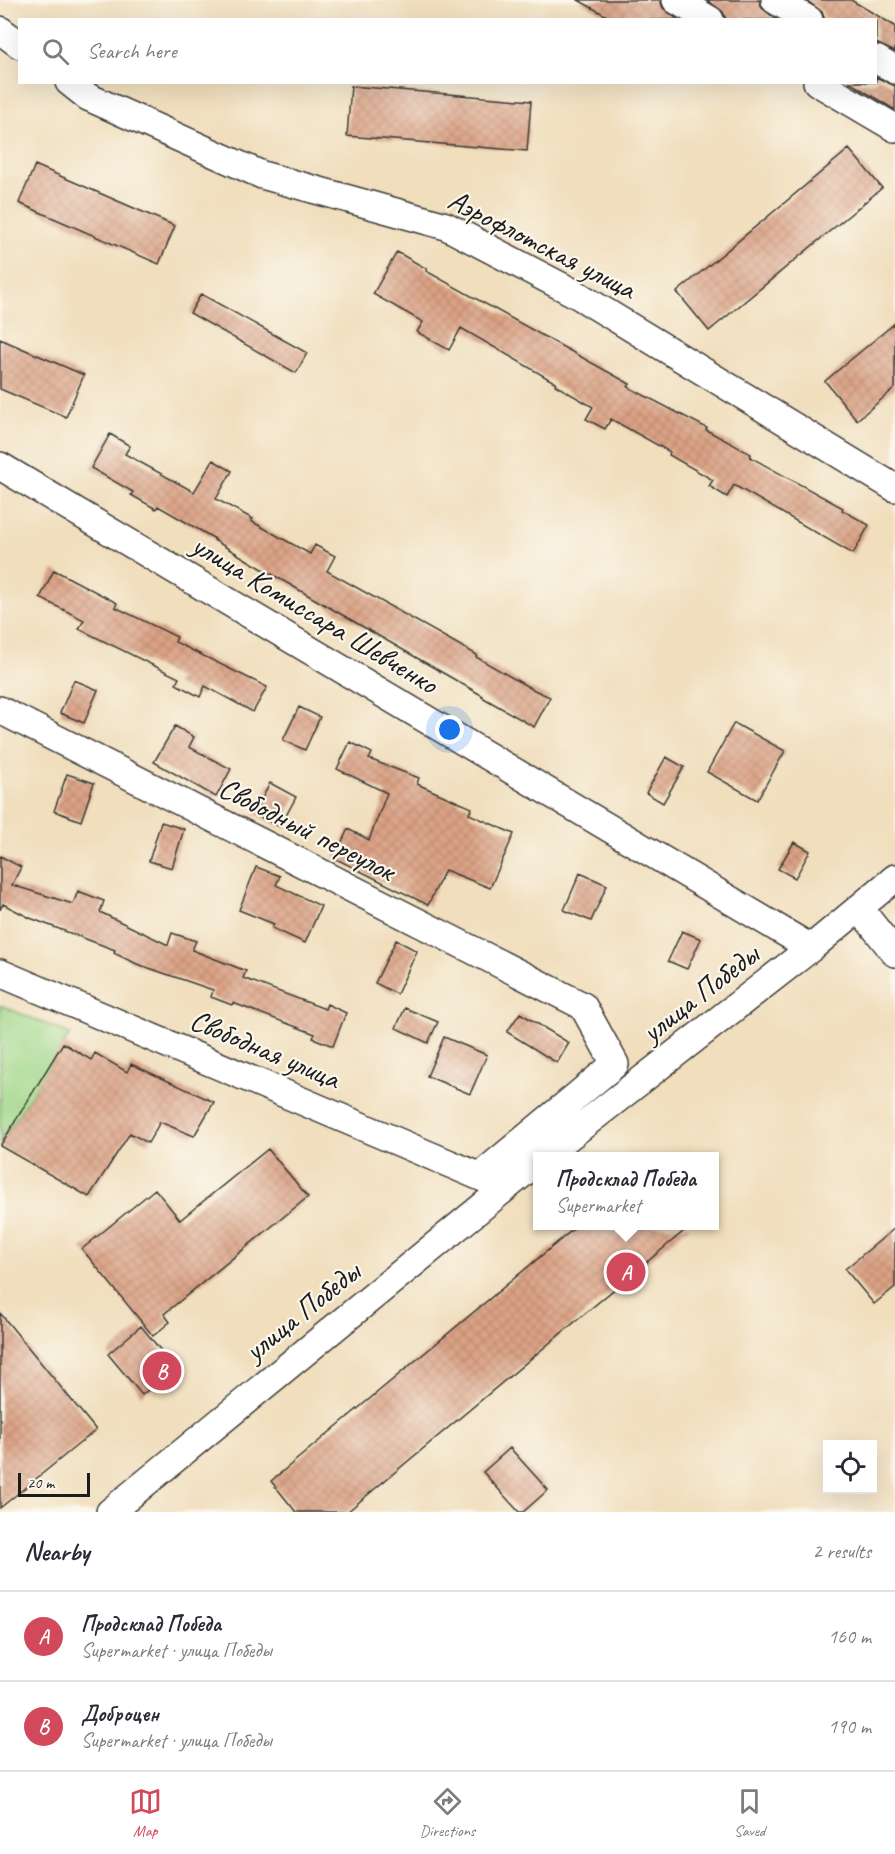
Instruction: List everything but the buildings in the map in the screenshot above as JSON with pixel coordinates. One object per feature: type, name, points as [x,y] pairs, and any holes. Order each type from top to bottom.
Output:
[{"type":"street","points":[[676,0],[707,18]]},
{"type":"street","points":[[775,0],[805,18]]},
{"type":"street","points":[[0,30],[18,44]]},
{"type":"street","points":[[877,60],[895,70]]},
{"type":"street","name":"Аэрофлотская улица","points":[[72,84],[88,97],[262,175],[446,226],[576,294],[895,488]]},
{"type":"street","points":[[820,84],[895,128]]},
{"type":"street","name":"улица Комиссара Шевченко","points":[[0,466],[811,948]]},
{"type":"street","name":"Свободный переулок","points":[[0,710],[584,1006],[615,1064],[493,1182]]},
{"type":"street","name":"улица Победы","points":[[549,1152],[811,948],[895,878]]},
{"type":"street","points":[[859,908],[895,953]]},
{"type":"street","name":"Свободная улица","points":[[0,973],[493,1182]]},
{"type":"street","name":"улица Победы","points":[[110,1512],[493,1182],[533,1163]]},
{"type":"green space","points":[[0,1005],[70,1034],[0,1144]]},
{"type":"place","name":"Продсклад Победа","points":[[626,1272]]},
{"type":"place","name":"Доброцен","points":[[162,1371]]}]
